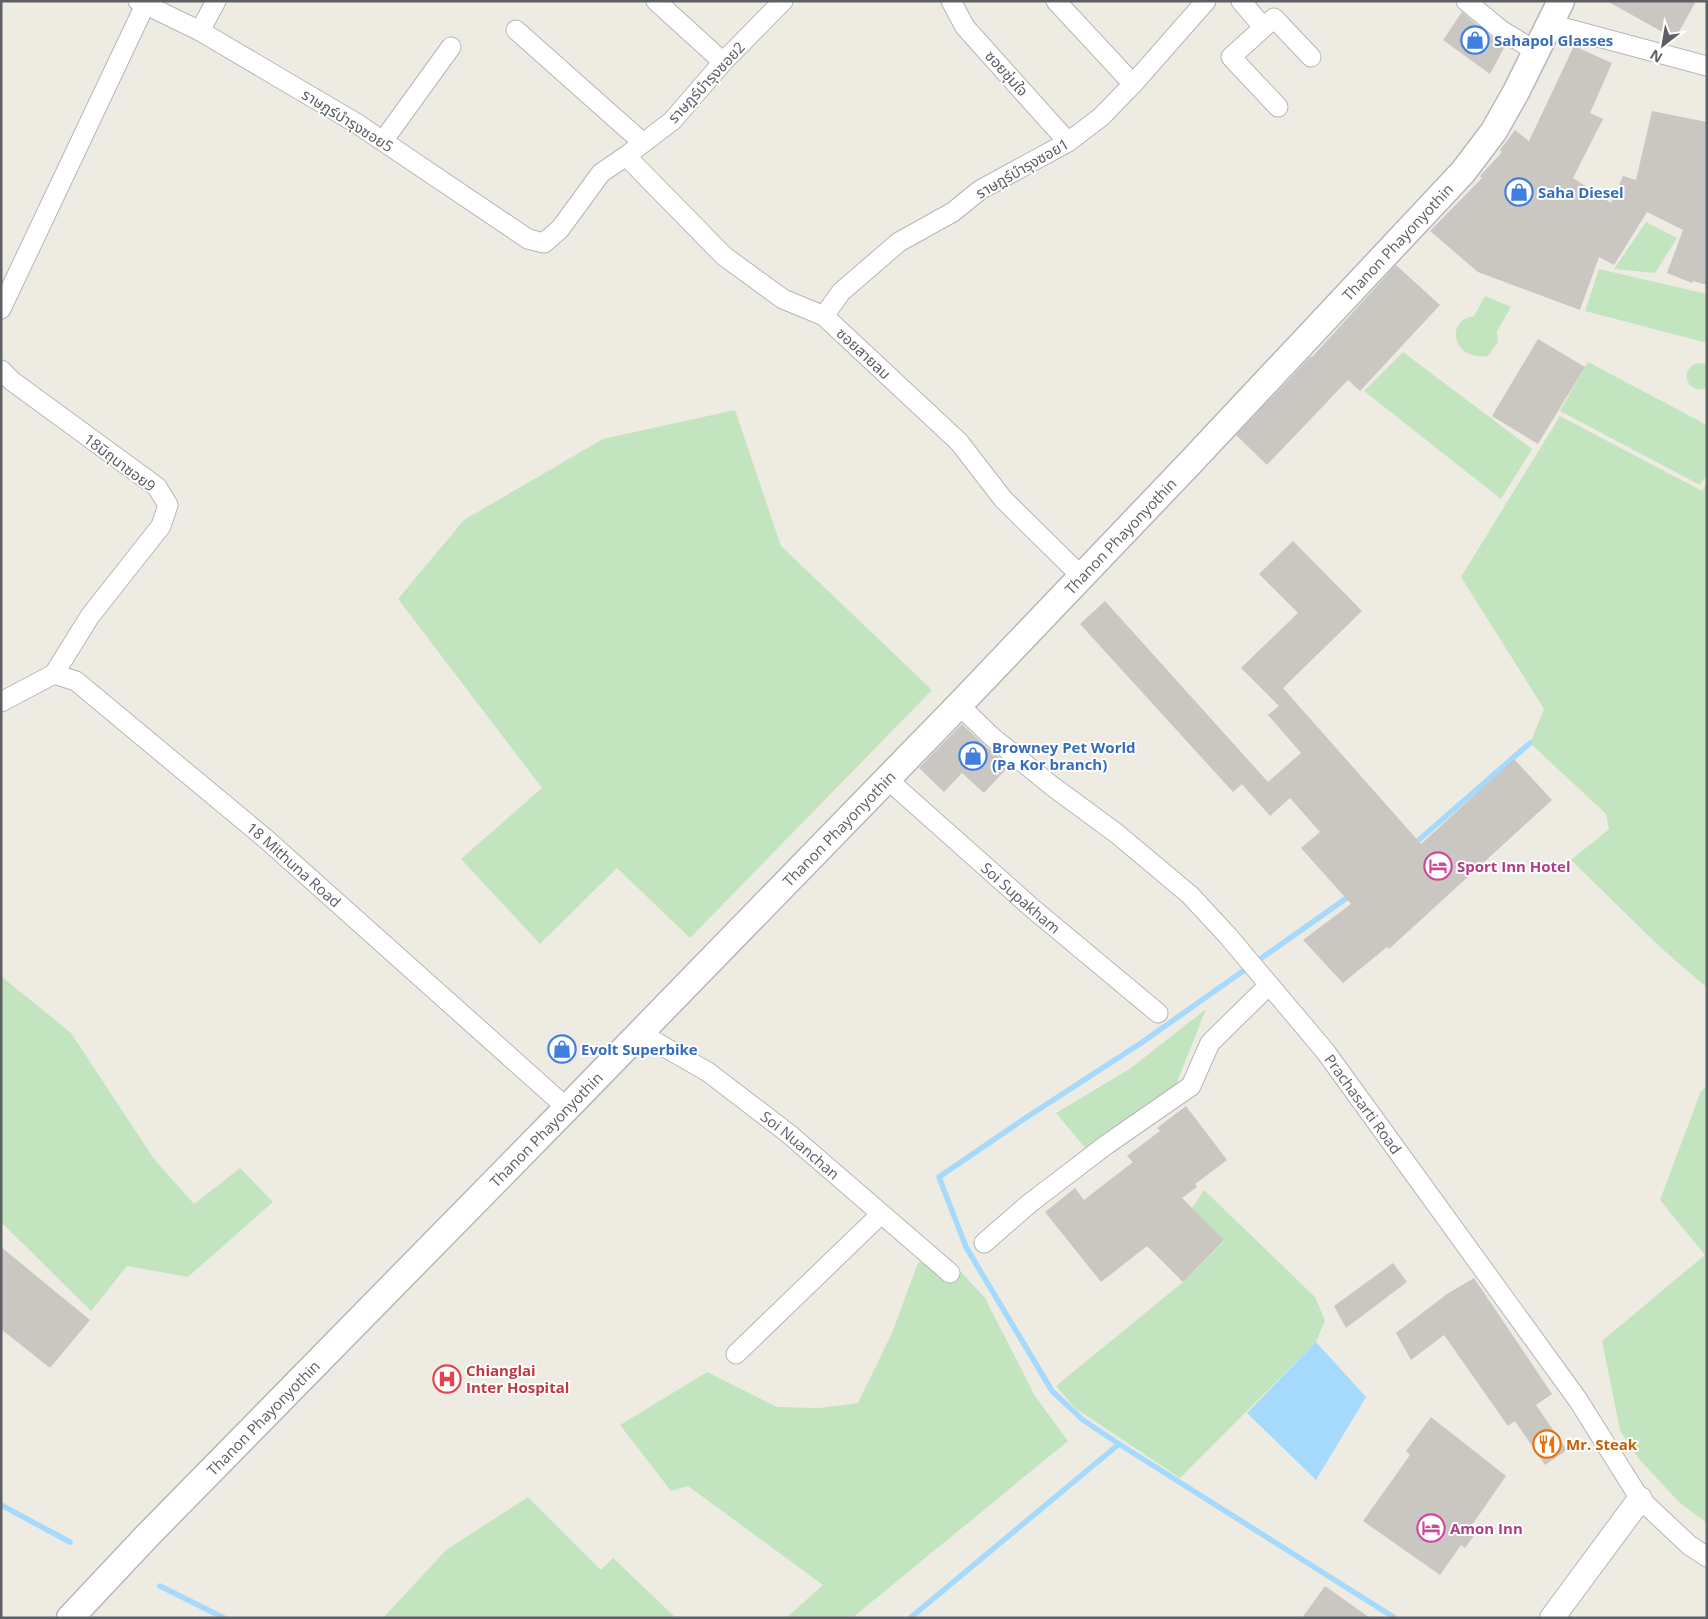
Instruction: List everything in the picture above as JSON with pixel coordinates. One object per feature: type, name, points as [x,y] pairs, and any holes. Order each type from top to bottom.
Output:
[{"type":"main road","name":"Thanon Phayonyothin","points":[[70,1618],[148,1535],[959,705],[1189,464],[1463,172],[1494,132],[1556,13]]},
{"type":"street","points":[[200,31],[216,1]]},
{"type":"street","points":[[656,1],[724,62]]},
{"type":"street","name":"ราษฎร์บำรุงซอย2","points":[[544,243],[560,229],[601,173],[672,121],[724,62],[783,1]]},
{"type":"street","name":"ซอยชุ่มใจ","points":[[951,1],[965,27],[1068,142]]},
{"type":"street","points":[[1056,1],[1133,84]]},
{"type":"street","name":"ราษฎร์บำรุงซอย1","points":[[824,316],[841,292],[899,242],[953,212],[980,190],[1068,142],[1100,117],[1133,84],[1206,1]]},
{"type":"street","points":[[1241,1],[1263,27]]},
{"type":"street","points":[[1466,1],[1502,30],[1537,52]]},
{"type":"street","points":[[1,308],[141,3]]},
{"type":"street","name":"ราษฎร์บำรุงซอย5","points":[[141,3],[200,31],[356,123],[528,239],[544,243]]},
{"type":"street","points":[[1556,13],[1707,66]]},
{"type":"street","points":[[1278,107],[1231,57],[1274,18],[1311,57]]},
{"type":"street","points":[[516,30],[642,142]]},
{"type":"street","points":[[383,141],[451,47]]},
{"type":"street","name":"ซอยสายลม","points":[[626,156],[724,256],[783,299],[824,316],[959,442],[1003,499],[1081,576]]},
{"type":"street","name":"18มิถุนาซอย9","points":[[1,370],[12,381],[157,487],[168,505],[161,526],[90,616],[54,674]]},
{"type":"street","points":[[1,702],[54,674]]},
{"type":"street","name":"18 Mithuna Road","points":[[54,674],[76,681],[266,839],[567,1108]]},
{"type":"street","name":"Prachasarti Road","points":[[959,705],[991,736],[1044,780],[1116,833],[1190,896],[1258,972],[1325,1052],[1491,1279],[1578,1400],[1640,1499],[1689,1545],[1707,1557]]},
{"type":"street","name":"Soi Supakham","points":[[887,779],[1032,908],[1158,1013]]},
{"type":"street","points":[[984,1243],[1030,1203],[1106,1145],[1191,1086],[1210,1043],[1258,972]]},
{"type":"street","name":"Soi Nuanchan","points":[[640,1033],[715,1078],[789,1134],[950,1274]]},
{"type":"street","points":[[736,1354],[881,1214]]},
{"type":"street","points":[[1552,1618],[1640,1499]]},
{"type":"green space","points":[[1646,222],[1677,238],[1655,273],[1614,269]]},
{"type":"green space","points":[[1599,269],[1707,294],[1707,343],[1585,311]]},
{"type":"green space","points":[[1485,296],[1511,307],[1497,331],[1498,342],[1488,356],[1476,356],[1460,347],[1456,332],[1459,325],[1465,319],[1474,316]]},
{"type":"green space","points":[[1403,352],[1532,449],[1501,499],[1364,391]]},
{"type":"green space","points":[[1588,362],[1707,425],[1707,475],[1700,485],[1560,411]]},
{"type":"green space","points":[[1698,363],[1707,364],[1707,388],[1694,388],[1688,380],[1688,370]]},
{"type":"green space","points":[[735,410],[781,546],[932,690],[690,938],[617,868],[540,944],[461,859],[542,788],[398,599],[464,520],[603,439]]},
{"type":"green space","points":[[1560,416],[1702,491],[1707,482],[1707,988],[1659,946],[1571,860],[1609,829],[1606,814],[1530,743],[1544,709],[1461,577]]},
{"type":"green space","points":[[1,976],[71,1033],[154,1159],[194,1204],[240,1168],[273,1202],[188,1277],[127,1266],[91,1311],[1,1222]]},
{"type":"green space","points":[[1206,1009],[1175,1087],[1086,1149],[1056,1113],[1131,1068]]},
{"type":"green space","points":[[1707,1085],[1707,1523],[1680,1503],[1639,1459],[1620,1430],[1602,1341],[1705,1255],[1660,1200],[1701,1091]]},
{"type":"green space","points":[[1204,1190],[1315,1297],[1325,1320],[1316,1342],[1180,1478],[1075,1408],[1056,1386],[1183,1282],[1224,1241],[1192,1208]]},
{"type":"green space","points":[[944,1254],[985,1298],[1035,1396],[1068,1441],[852,1618],[786,1618],[823,1585],[688,1486],[671,1491],[620,1425],[707,1372],[777,1407],[819,1408],[858,1403],[892,1333],[918,1263]]},
{"type":"green space","points":[[528,1497],[601,1570],[613,1558],[676,1618],[383,1618],[446,1550]]},
{"type":"water","points":[[1316,1342],[1366,1397],[1316,1480],[1247,1413]]},
{"type":"building","points":[[1607,1],[1696,1],[1675,39]]},
{"type":"building","name":"Sahapol Glasses","points":[[1462,12],[1505,46],[1490,74],[1443,40]]},
{"type":"building","points":[[1574,46],[1612,63],[1590,113],[1603,119],[1573,178],[1611,203],[1623,176],[1636,180],[1652,111],[1707,122],[1707,285],[1693,281],[1692,283],[1667,273],[1683,230],[1647,212],[1614,265],[1599,257],[1580,310],[1478,272],[1430,231],[1482,178],[1480,176],[1502,152],[1500,150],[1515,130],[1529,141]]},
{"type":"building","points":[[1396,265],[1440,305],[1360,391],[1348,380],[1267,465],[1236,435],[1312,357]]},
{"type":"building","points":[[1538,339],[1585,367],[1538,444],[1492,416]]},
{"type":"building","points":[[1293,541],[1362,611],[1283,688],[1421,844],[1514,759],[1552,800],[1389,949],[1387,947],[1343,983],[1303,940],[1351,904],[1301,848],[1320,832],[1290,798],[1270,816],[1242,784],[1233,792],[1080,624],[1105,601],[1268,782],[1301,753],[1268,715],[1279,706],[1241,668],[1298,613],[1259,574]]},
{"type":"building","name":"Browney Pet World (Pa Kor branch)","points":[[962,724],[1009,766],[984,793],[962,773],[944,792],[919,768]]},
{"type":"building","points":[[1186,1106],[1227,1160],[1195,1184],[1197,1187],[1182,1198],[1224,1240],[1183,1282],[1147,1246],[1101,1282],[1045,1212],[1075,1188],[1084,1200],[1133,1162],[1127,1156],[1160,1131],[1157,1128]]},
{"type":"building","points":[[1,1247],[90,1320],[50,1368],[1,1329]]},
{"type":"building","points":[[1393,1263],[1407,1282],[1346,1328],[1334,1306]]},
{"type":"building","points":[[1474,1278],[1552,1394],[1536,1405],[1567,1450],[1545,1465],[1515,1421],[1508,1426],[1444,1335],[1411,1360],[1396,1333],[1447,1294]]},
{"type":"building","points":[[1431,1417],[1506,1476],[1472,1525],[1478,1530],[1465,1548],[1461,1545],[1440,1575],[1363,1521],[1410,1455],[1406,1451]]},
{"type":"building","points":[[1325,1586],[1370,1618],[1302,1618]]},
{"type":"waterway","points":[[1413,845],[1530,743]]},
{"type":"waterway","points":[[1119,1444],[1083,1420],[1052,1391],[966,1247],[939,1177],[1141,1043],[1351,895]]},
{"type":"waterway","points":[[910,1618],[1119,1444],[1395,1618]]},
{"type":"waterway","points":[[1,1505],[70,1542]]},
{"type":"waterway","points":[[160,1586],[224,1618]]},
{"type":"place","name":"Sahapol Glasses","points":[[1475,40]]},
{"type":"place","name":"Saha Diesel","points":[[1519,192]]},
{"type":"place","name":"Browney Pet World (Pa Kor branch)","points":[[973,756]]},
{"type":"place","name":"Sport Inn Hotel","points":[[1438,866]]},
{"type":"place","name":"Evolt Superbike","points":[[562,1049]]},
{"type":"place","name":"Chianglai Inter Hospital","points":[[447,1379]]},
{"type":"place","name":"Mr. Steak","points":[[1547,1444]]},
{"type":"place","name":"Amon Inn","points":[[1431,1528]]}]
